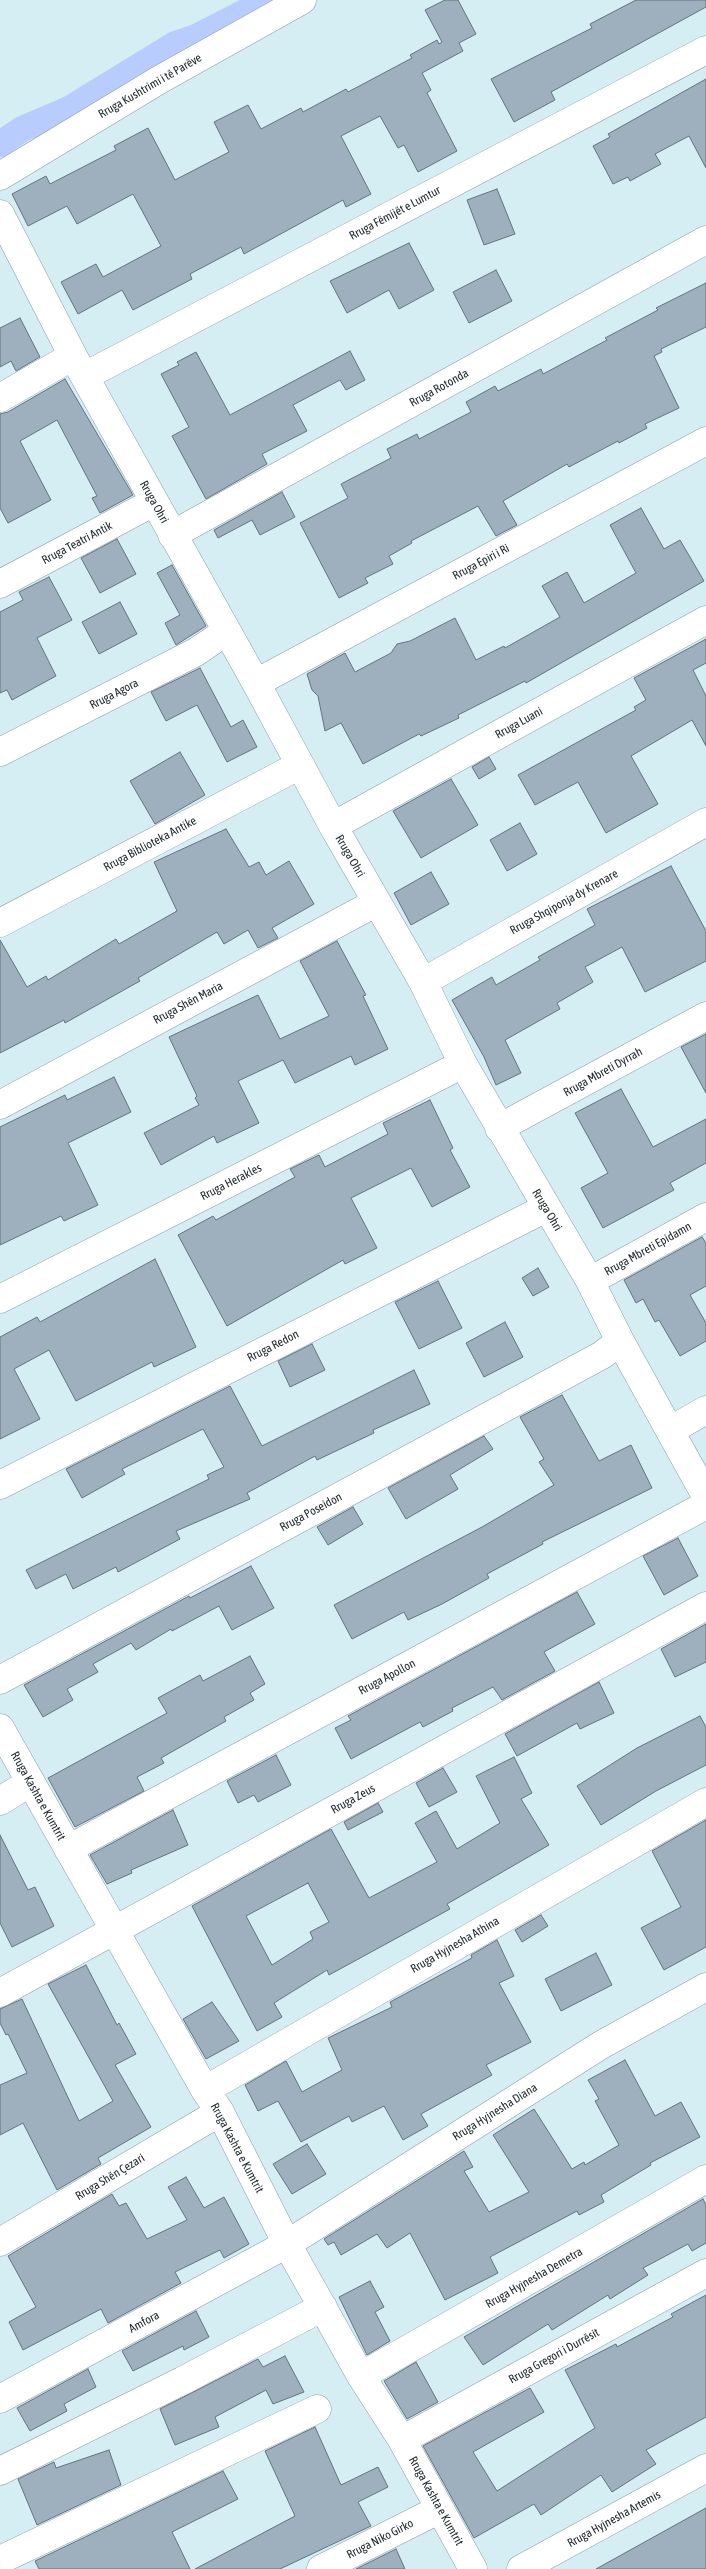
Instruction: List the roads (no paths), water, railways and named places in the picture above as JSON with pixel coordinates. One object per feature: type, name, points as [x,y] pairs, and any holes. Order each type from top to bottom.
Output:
[{"type":"street","name":"Rruga Kushtrimi i të Parëve","points":[[0,176],[159,80],[302,0]]},
{"type":"street","name":"Rruga Fëmijët e Lumtur","points":[[0,398],[79,366],[706,50]]},
{"type":"street","name":"Rruga Ohri","points":[[0,214],[79,366],[172,535],[256,683],[333,826],[423,982],[462,1064],[590,1281],[620,1341],[706,1496]]},
{"type":"street","name":"Rruga Rotonda","points":[[172,535],[706,240]]},
{"type":"street","name":"Rruga Epiri i Ri","points":[[256,683],[706,441]]},
{"type":"street","name":"Rruga Teatri Antik","points":[[0,584],[154,502]]},
{"type":"street","name":"Rruga Luani","points":[[333,826],[706,620]]},
{"type":"street","name":"Rruga Agora","points":[[0,752],[196,652],[227,631]]},
{"type":"street","name":"Rruga Biblioteka Antike","points":[[0,923],[300,765]]},
{"type":"street","name":"Rruga Shqiponja dy Krenare","points":[[423,982],[706,822]]},
{"type":"street","name":"Rruga Shën Maria","points":[[0,1105],[377,902]]},
{"type":"street","name":"Rruga Mbreti Dyrrah","points":[[499,1128],[706,1016]]},
{"type":"street","name":"Rruga Herakles","points":[[0,1299],[462,1064]]},
{"type":"street","name":"Rruga Redon","points":[[0,1485],[546,1208]]},
{"type":"street","name":"Rruga Mbreti Epidamn","points":[[590,1281],[706,1218]]},
{"type":"street","name":"Rruga Poseidon","points":[[0,1680],[602,1355],[620,1341]]},
{"type":"street","points":[[671,1430],[706,1410]]},
{"type":"street","name":"Rruga Apollon","points":[[68,1849],[706,1505]]},
{"type":"street","name":"Rruga Zeus","points":[[0,1993],[706,1606]]},
{"type":"street","name":"Rruga Kashta e Kumtrit","points":[[0,1728],[32,1782],[113,1930],[212,2101],[287,2244],[362,2376],[402,2440],[473,2569]]},
{"type":"street","points":[[0,1801],[32,1782]]},
{"type":"street","name":"Rruga Hyjnesha Athina","points":[[212,2101],[706,1802]]},
{"type":"street","name":"Rruga Hyjnesha Diana","points":[[287,2244],[601,2045],[706,1987]]},
{"type":"street","name":"Rruga Shën Çezari","points":[[0,2242],[212,2101]]},
{"type":"street","name":"Rruga Hyjnesha Demetra","points":[[362,2376],[706,2179]]},
{"type":"street","name":"Amfora","points":[[0,2399],[287,2244]]},
{"type":"street","name":"Rruga Gregori i Durrësit","points":[[402,2440],[706,2273]]},
{"type":"street","points":[[0,2471],[182,2381],[323,2307]]},
{"type":"street","points":[[0,2560],[317,2409]]},
{"type":"street","name":"Rruga Hyjnesha Artemis","points":[[521,2569],[706,2468]]},
{"type":"street","name":"Rruga Niko Girko","points":[[321,2569],[440,2509]]},
{"type":"waterway","points":[[0,144],[22,129],[69,109],[175,44],[196,37],[268,0]]}]
